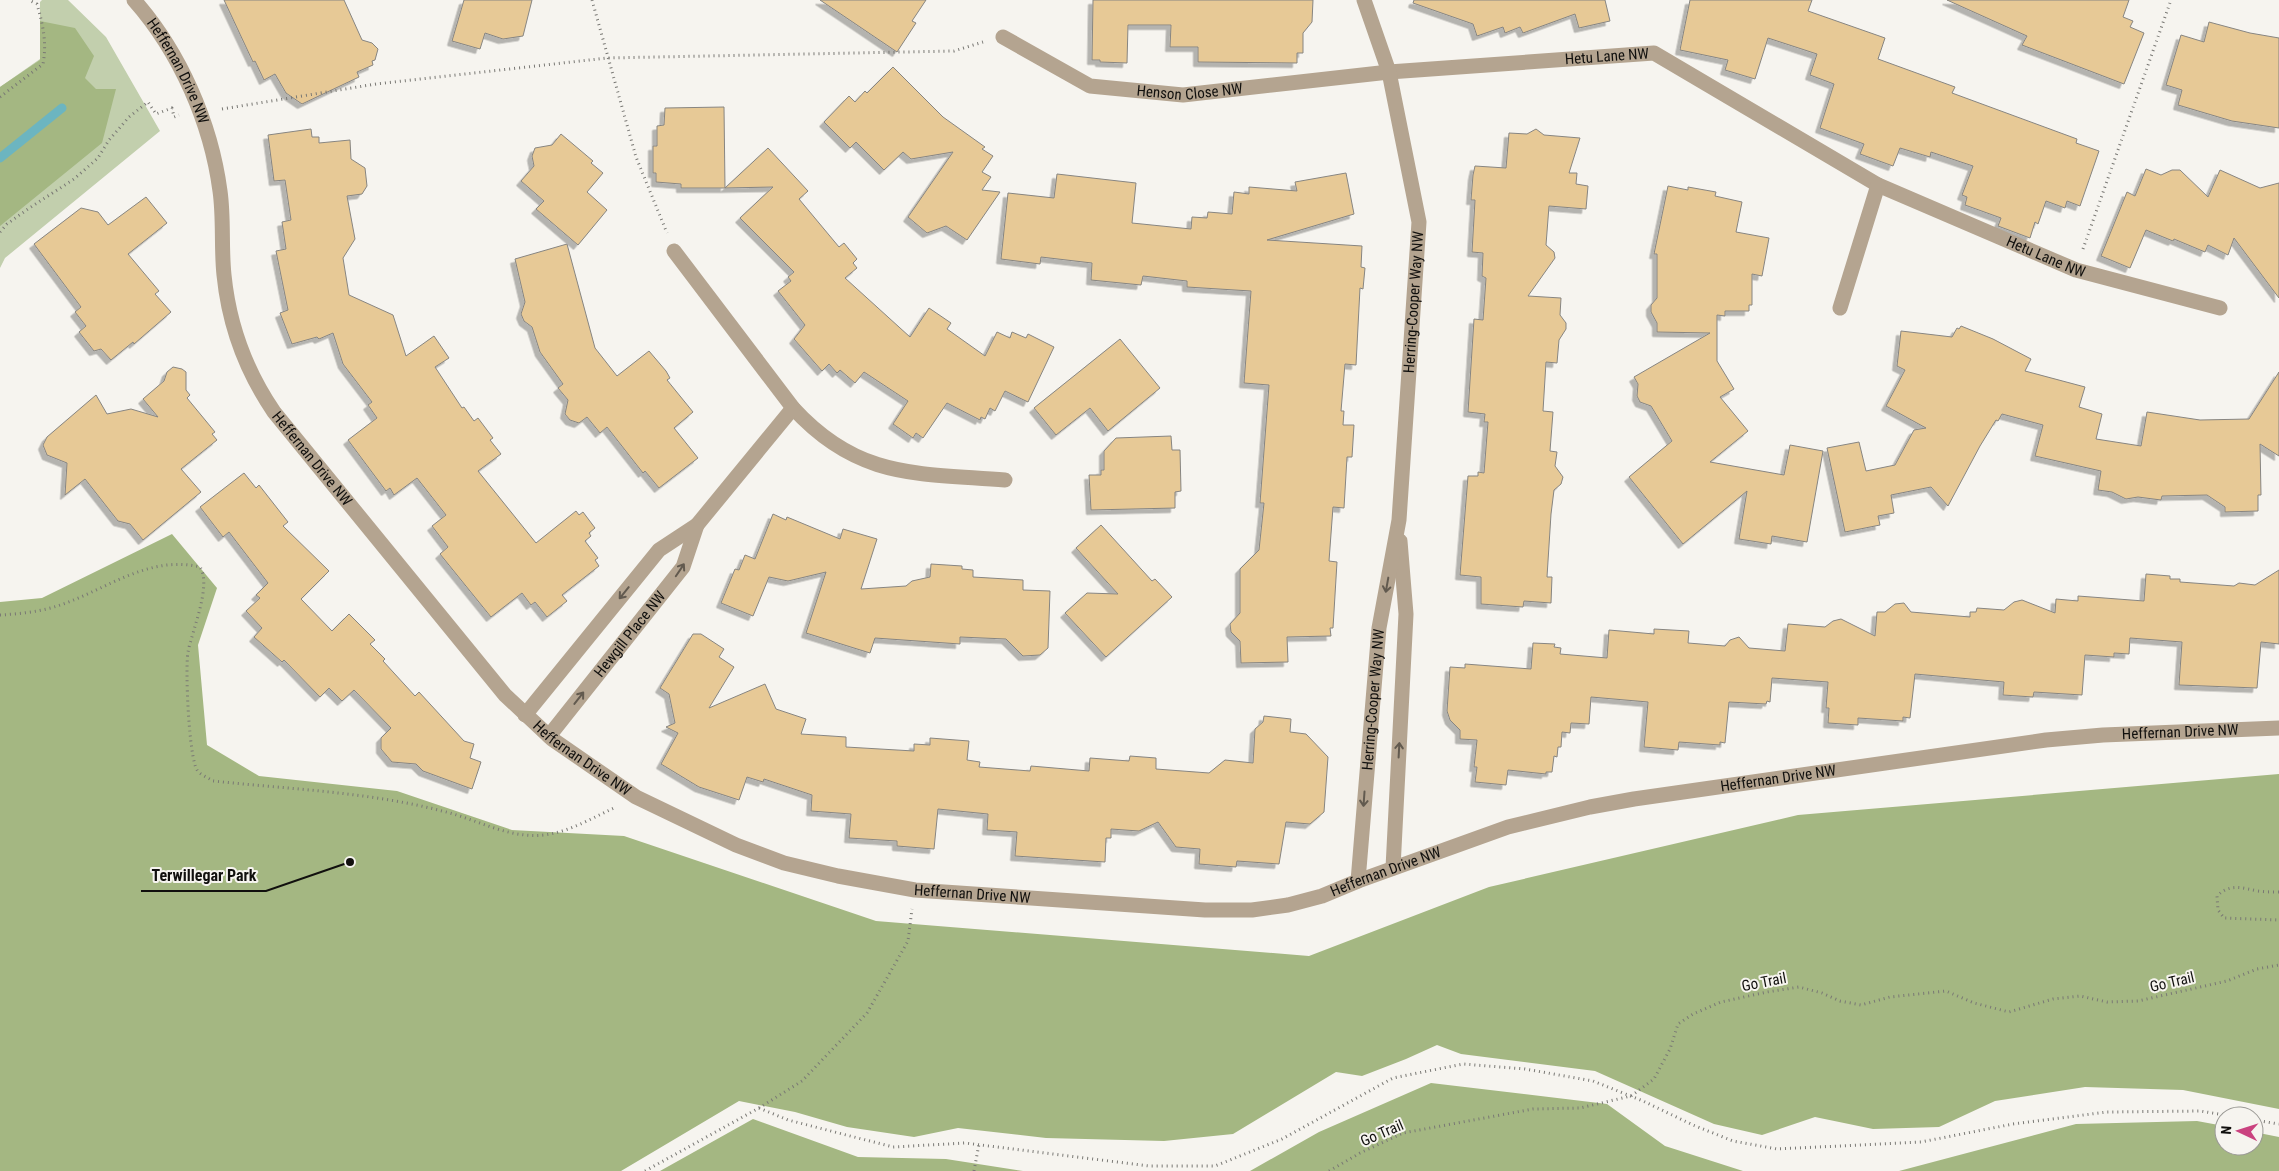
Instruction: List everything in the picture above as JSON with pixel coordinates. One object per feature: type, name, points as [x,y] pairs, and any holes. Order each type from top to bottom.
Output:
[{"type":"street","name":"Heffernan Drive NW","points":[[134,0],[152,20],[172,53],[199,112],[215,162],[221,193],[224,274],[233,330],[259,391],[274,412],[482,668],[525,715],[582,761],[636,797],[736,845],[784,863],[838,876],[915,890],[1205,910],[1252,910],[1288,905],[1322,896],[1393,868],[1508,827],[1556,814],[1634,799],[2046,740],[2279,728]]},
{"type":"street","name":"Herring-Cooper Way NW","points":[[1358,881],[1379,628],[1399,520],[1419,222],[1389,72],[1364,0]]},
{"type":"street","name":"Henson Close NW","points":[[1003,37],[1090,86],[1183,95],[1389,72]]},
{"type":"street","name":"Hetu Lane NW","points":[[1389,72],[1654,52],[1878,185],[2076,270],[2220,308]]},
{"type":"street","points":[[1840,308],[1878,185]]},
{"type":"street","points":[[674,251],[792,408],[811,428],[830,443],[856,457],[902,472],[1005,480]]},
{"type":"street","name":"Hewgill Place NW","points":[[525,715],[659,550],[697,525],[792,408]]},
{"type":"street","name":"Herring-Cooper Way NW","points":[[1393,868],[1406,614],[1399,520]]},
{"type":"street","name":"Hewgill Place NW","points":[[549,736],[683,567],[697,525]]},
{"type":"path","points":[[0,97],[43,64],[46,49],[43,25],[37,4],[30,0]]},
{"type":"path","points":[[592,0],[636,157],[674,251]]},
{"type":"path","points":[[2076,270],[2171,0]]},
{"type":"path","points":[[0,232],[7,224],[74,179],[98,158],[109,140],[129,117],[148,102],[156,114],[172,108],[174,117],[376,84],[608,58],[954,51],[1003,37]]},
{"type":"path","points":[[0,615],[54,607],[140,570],[169,564],[188,564],[200,567],[204,573],[201,602],[188,654],[189,724],[192,756],[198,772],[213,781],[394,802],[442,811],[508,833],[526,836],[545,835],[568,830],[636,797]]},
{"type":"path","points":[[2279,892],[2259,891],[2243,887],[2224,889],[2217,896],[2218,910],[2224,918],[2279,920]]},
{"type":"path","points":[[645,1171],[759,1108],[802,1081],[867,1013],[908,941],[915,890]]},
{"type":"path","name":"Go Trail","points":[[1329,1171],[1360,1153],[1403,1133],[1533,1109],[1580,1108],[1632,1096],[1654,1079],[1670,1049],[1678,1024],[1693,1014],[1721,1002],[1767,992],[1799,988],[1840,1001],[1861,1005],[1890,997],[1946,991],[1974,1003],[2009,1012],[2053,999],[2080,996],[2107,1002],[2138,1001],[2227,981],[2258,969],[2279,965]]},
{"type":"path","points":[[759,1108],[788,1120],[893,1147],[930,1144],[979,1144],[1149,1166],[1215,1166],[1282,1139],[1393,1078],[1463,1064],[1525,1068],[1593,1082],[1632,1096],[1733,1141],[1777,1149],[1921,1142],[2013,1124],[2108,1112],[2200,1111],[2214,1113]]},
{"type":"path","points":[[2264,1122],[2279,1124]]},
{"type":"path","points":[[974,1171],[979,1144]]},
{"type":"green space","points":[[42,0],[68,0],[106,37],[160,131],[5,258],[0,268],[0,87],[40,59],[40,2]]},
{"type":"green space","points":[[40,21],[75,28],[94,56],[85,78],[96,89],[116,89],[102,143],[0,226],[0,87],[40,60]]},
{"type":"green space","points":[[172,534],[217,588],[198,645],[207,745],[259,776],[397,791],[512,830],[624,836],[876,921],[1309,956],[1489,887],[1798,815],[2279,774],[2279,1109],[2183,1090],[2085,1087],[1995,1101],[1939,1127],[1873,1129],[1815,1117],[1762,1135],[1714,1124],[1595,1071],[1461,1054],[1437,1045],[1362,1076],[1336,1072],[1233,1134],[1164,1141],[1046,1138],[958,1128],[914,1137],[847,1127],[795,1112],[739,1101],[621,1171],[0,1171],[0,602],[42,598]]},
{"type":"green space","points":[[1431,1083],[1607,1104],[1665,1146],[1743,1171],[1250,1171],[1319,1132]]},
{"type":"green space","points":[[753,1119],[858,1157],[946,1159],[1023,1171],[660,1171]]},
{"type":"green space","points":[[2197,1121],[2214,1124],[2214,1156],[2264,1156],[2264,1134],[2279,1137],[2279,1171],[1899,1171],[2076,1124]]},
{"type":"building","points":[[224,0],[344,0],[362,40],[372,43],[378,49],[375,60],[372,61],[373,65],[357,72],[359,77],[302,104],[286,93],[275,74],[264,80],[255,61],[253,62]]},
{"type":"building","points":[[464,0],[532,0],[523,36],[503,39],[485,33],[480,49],[452,41]]},
{"type":"building","points":[[820,0],[926,0],[912,21],[916,23],[897,52]]},
{"type":"building","points":[[1093,0],[1313,0],[1312,22],[1303,33],[1303,53],[1297,53],[1297,63],[1198,62],[1198,47],[1170,47],[1171,25],[1128,25],[1127,63],[1100,62],[1100,60],[1092,60]]},
{"type":"building","points":[[1414,0],[1605,0],[1610,21],[1579,28],[1575,14],[1523,33],[1520,27],[1505,33],[1503,27],[1477,36],[1473,24],[1413,3]]},
{"type":"building","points":[[1690,0],[1812,0],[1808,11],[1885,38],[1878,59],[1955,87],[1952,93],[2077,139],[2076,143],[2099,151],[2080,206],[2067,201],[2065,208],[2046,201],[2038,224],[2035,222],[2030,238],[1998,226],[2001,218],[1965,205],[1967,197],[1962,195],[1973,166],[1931,152],[1930,157],[1900,148],[1893,166],[1860,154],[1864,144],[1820,128],[1834,84],[1810,75],[1817,54],[1768,38],[1755,79],[1725,70],[1728,60],[1680,50]]},
{"type":"building","points":[[1947,0],[2129,0],[2123,17],[2133,21],[2130,27],[2144,33],[2124,84],[2022,45],[2027,36]]},
{"type":"building","points":[[2209,22],[2250,33],[2279,38],[2279,128],[2232,121],[2178,105],[2182,90],[2166,85],[2181,35],[2204,42]]},
{"type":"building","points":[[893,67],[943,117],[985,147],[982,149],[993,156],[982,172],[991,177],[982,190],[1000,192],[967,240],[946,226],[927,233],[908,217],[953,152],[911,159],[903,152],[884,170],[856,142],[850,148],[824,122],[849,96],[855,102],[865,91],[867,93]]},
{"type":"building","points":[[724,107],[725,188],[681,188],[681,184],[656,182],[656,173],[653,173],[653,146],[657,146],[657,126],[664,125],[665,108]]},
{"type":"building","points":[[311,129],[312,137],[319,137],[319,143],[350,140],[351,159],[365,168],[367,186],[362,194],[347,196],[355,239],[343,258],[349,295],[393,315],[406,356],[434,336],[449,358],[435,367],[462,408],[464,407],[474,421],[478,418],[493,438],[490,440],[501,454],[478,471],[536,543],[576,511],[579,515],[583,512],[595,528],[589,533],[591,536],[585,541],[598,558],[595,560],[599,566],[562,595],[567,601],[547,617],[535,602],[531,605],[522,593],[491,617],[440,554],[448,547],[432,526],[446,515],[417,478],[394,495],[390,488],[386,491],[348,440],[377,418],[368,405],[372,402],[343,364],[333,333],[319,339],[317,337],[292,344],[280,313],[288,310],[276,251],[286,249],[282,222],[291,220],[285,180],[274,181],[268,135]]},
{"type":"building","points":[[1536,129],[1544,135],[1580,138],[1569,173],[1577,173],[1576,184],[1588,186],[1586,209],[1549,206],[1546,245],[1554,252],[1555,258],[1528,296],[1561,298],[1560,315],[1566,323],[1566,329],[1559,340],[1557,363],[1546,362],[1543,411],[1553,412],[1550,451],[1557,452],[1555,466],[1563,477],[1561,484],[1554,490],[1551,514],[1547,577],[1552,577],[1551,603],[1524,601],[1523,607],[1481,604],[1481,577],[1460,575],[1468,476],[1478,476],[1478,472],[1484,473],[1488,422],[1484,422],[1485,414],[1468,412],[1474,319],[1483,320],[1486,278],[1482,276],[1483,253],[1472,252],[1475,200],[1471,200],[1473,175],[1475,166],[1506,168],[1509,133],[1527,134]]},
{"type":"building","points":[[561,134],[593,161],[591,163],[603,173],[587,192],[607,210],[578,245],[536,209],[544,201],[521,181],[534,166],[532,156],[535,148],[552,145]]},
{"type":"building","points":[[768,148],[808,191],[799,199],[839,247],[844,243],[857,259],[853,263],[857,268],[845,278],[910,337],[929,308],[951,323],[947,329],[985,356],[997,332],[1010,338],[1012,332],[1026,338],[1028,334],[1054,347],[1028,402],[1005,391],[995,411],[990,408],[985,419],[981,417],[980,420],[947,403],[923,438],[916,433],[913,438],[893,424],[908,401],[864,372],[855,383],[840,370],[837,373],[829,364],[822,371],[794,339],[805,325],[778,291],[791,281],[788,277],[794,272],[740,218],[773,187],[725,188]]},
{"type":"building","points":[[2146,169],[2161,175],[2172,170],[2180,170],[2208,197],[2220,170],[2260,188],[2279,183],[2279,298],[2234,238],[2228,255],[2208,245],[2205,252],[2146,230],[2130,268],[2101,256],[2127,192],[2135,196]]},
{"type":"building","points":[[1346,173],[1354,214],[1267,240],[1362,246],[1361,267],[1365,268],[1363,289],[1360,288],[1356,365],[1345,364],[1341,411],[1344,411],[1343,425],[1354,425],[1352,457],[1347,457],[1344,508],[1333,507],[1329,561],[1337,562],[1333,628],[1330,628],[1331,636],[1287,637],[1288,662],[1241,663],[1240,641],[1231,632],[1230,624],[1240,613],[1240,569],[1259,550],[1264,503],[1260,503],[1269,385],[1244,383],[1251,291],[1187,287],[1187,281],[1143,276],[1141,285],[1091,280],[1092,263],[1041,257],[1040,264],[1001,259],[1008,193],[1054,198],[1057,174],[1136,183],[1132,223],[1191,229],[1192,217],[1207,218],[1208,212],[1232,214],[1234,192],[1249,194],[1249,187],[1297,191],[1295,182]]},
{"type":"building","points":[[1668,186],[1716,192],[1715,196],[1742,202],[1736,232],[1769,238],[1762,276],[1752,274],[1752,305],[1749,305],[1749,311],[1725,311],[1725,316],[1717,315],[1717,361],[1734,389],[1720,397],[1748,431],[1710,462],[1784,475],[1790,445],[1823,451],[1807,542],[1772,536],[1771,544],[1739,539],[1747,491],[1683,544],[1629,477],[1672,441],[1651,406],[1640,402],[1637,396],[1638,384],[1634,377],[1710,333],[1657,332],[1657,323],[1651,312],[1651,305],[1657,298],[1657,254],[1654,254]]},
{"type":"building","points":[[146,197],[167,223],[128,254],[159,291],[155,294],[171,312],[134,344],[133,342],[111,360],[101,349],[94,351],[79,332],[86,326],[75,312],[81,307],[34,244],[81,208],[98,212],[108,225]]},
{"type":"building","points":[[567,244],[595,348],[617,376],[649,351],[666,371],[670,378],[667,380],[693,412],[674,428],[698,458],[659,488],[645,471],[643,473],[607,427],[600,433],[587,417],[579,423],[570,420],[565,414],[568,400],[558,388],[563,384],[540,352],[532,327],[524,321],[521,314],[525,302],[515,259]]},
{"type":"building","points":[[1961,326],[1993,339],[2031,359],[2025,371],[2085,387],[2079,407],[2102,414],[2096,439],[2141,446],[2147,412],[2200,420],[2249,419],[2279,372],[2279,456],[2260,444],[2261,495],[2258,495],[2258,511],[2225,512],[2225,507],[2207,495],[2162,496],[2161,500],[2138,497],[2126,499],[2112,492],[2098,490],[2101,471],[2035,456],[2043,425],[2002,414],[1998,421],[1996,420],[1980,446],[1948,506],[1931,487],[1891,495],[1894,513],[1878,516],[1880,525],[1845,532],[1827,448],[1859,442],[1866,471],[1895,465],[1914,430],[1926,428],[1886,406],[1905,370],[1897,366],[1901,331],[1952,337],[1957,328],[1959,329]]},
{"type":"building","points":[[1120,339],[1160,388],[1108,431],[1090,408],[1056,435],[1034,408]]},
{"type":"building","points":[[173,367],[186,372],[186,390],[190,395],[187,398],[215,432],[212,434],[217,440],[181,469],[201,492],[143,540],[130,524],[118,521],[85,479],[65,495],[67,463],[47,455],[43,445],[47,437],[96,395],[107,414],[131,409],[158,417],[143,399],[164,381],[167,372]]},
{"type":"building","points":[[1171,436],[1172,450],[1180,450],[1181,491],[1175,492],[1175,508],[1091,510],[1089,475],[1101,475],[1101,470],[1104,470],[1104,451],[1116,438]]},
{"type":"building","points":[[244,473],[256,488],[259,485],[288,522],[283,526],[329,571],[301,599],[332,631],[349,614],[375,640],[370,644],[385,659],[383,661],[415,696],[419,692],[464,741],[474,744],[470,758],[481,762],[472,789],[423,771],[416,764],[392,762],[381,749],[381,738],[391,728],[354,690],[342,701],[329,688],[320,697],[284,660],[282,662],[254,637],[262,628],[246,611],[260,598],[256,595],[268,583],[229,532],[223,537],[200,507]]},
{"type":"building","points":[[773,514],[786,520],[787,517],[840,539],[843,529],[877,539],[861,589],[906,586],[912,581],[930,577],[931,564],[962,566],[962,569],[973,570],[973,577],[1023,580],[1023,590],[1050,591],[1048,648],[1040,655],[1023,656],[1006,639],[960,637],[960,644],[875,638],[870,653],[806,633],[826,572],[788,581],[769,577],[753,616],[721,603],[735,569],[739,570],[745,555],[755,559]]},
{"type":"building","points":[[1101,525],[1152,581],[1155,579],[1172,597],[1106,657],[1065,613],[1087,593],[1118,594],[1076,548]]},
{"type":"building","points":[[2279,570],[2279,644],[2261,642],[2257,688],[2179,685],[2182,642],[2130,638],[2129,654],[2114,653],[2114,657],[2085,655],[2082,695],[2034,692],[2033,697],[2003,695],[2004,682],[1915,674],[1910,718],[1903,717],[1903,721],[1858,718],[1858,725],[1828,723],[1829,708],[1826,708],[1828,682],[1772,678],[1770,702],[1767,701],[1766,704],[1729,702],[1725,743],[1720,742],[1720,745],[1679,742],[1678,750],[1644,747],[1648,702],[1591,697],[1589,724],[1571,723],[1570,733],[1562,732],[1561,747],[1558,747],[1557,757],[1554,756],[1552,772],[1546,772],[1546,774],[1508,770],[1506,785],[1475,782],[1477,767],[1474,767],[1477,740],[1460,739],[1460,730],[1450,720],[1447,711],[1450,667],[1465,668],[1465,664],[1531,669],[1533,643],[1555,644],[1554,647],[1561,648],[1560,654],[1607,658],[1609,630],[1654,634],[1654,629],[1689,631],[1688,643],[1725,646],[1730,640],[1739,637],[1749,648],[1785,651],[1788,624],[1825,627],[1833,621],[1841,619],[1875,636],[1877,612],[1885,612],[1895,604],[1904,603],[1911,612],[1970,617],[1970,612],[1976,612],[1977,608],[2004,610],[2014,602],[2022,600],[2055,613],[2056,599],[2078,601],[2078,596],[2144,601],[2146,574],[2170,576],[2170,579],[2180,579],[2180,582],[2234,586],[2239,583],[2255,585]]},
{"type":"building","points":[[693,634],[701,634],[724,649],[719,657],[734,667],[709,708],[765,684],[776,709],[806,719],[801,734],[846,737],[846,747],[914,751],[914,744],[930,745],[930,738],[969,741],[967,760],[980,762],[979,767],[1030,771],[1031,766],[1089,771],[1090,758],[1129,761],[1130,756],[1156,758],[1156,769],[1209,773],[1225,760],[1253,763],[1255,729],[1263,722],[1264,716],[1291,719],[1290,732],[1306,734],[1328,757],[1324,812],[1310,824],[1286,822],[1279,864],[1237,861],[1236,867],[1199,864],[1200,849],[1176,847],[1158,822],[1139,831],[1111,829],[1111,838],[1106,838],[1105,862],[1015,856],[1017,832],[987,830],[988,814],[938,809],[934,849],[897,846],[897,841],[849,838],[851,814],[811,811],[812,795],[764,779],[763,782],[747,777],[739,800],[699,787],[661,764],[678,733],[666,727],[675,723],[669,694],[660,688]]},
{"type":"waterway","points":[[0,158],[62,108]]},
{"type":"place","name":"Terwillegar Park","points":[[350,862]]}]
